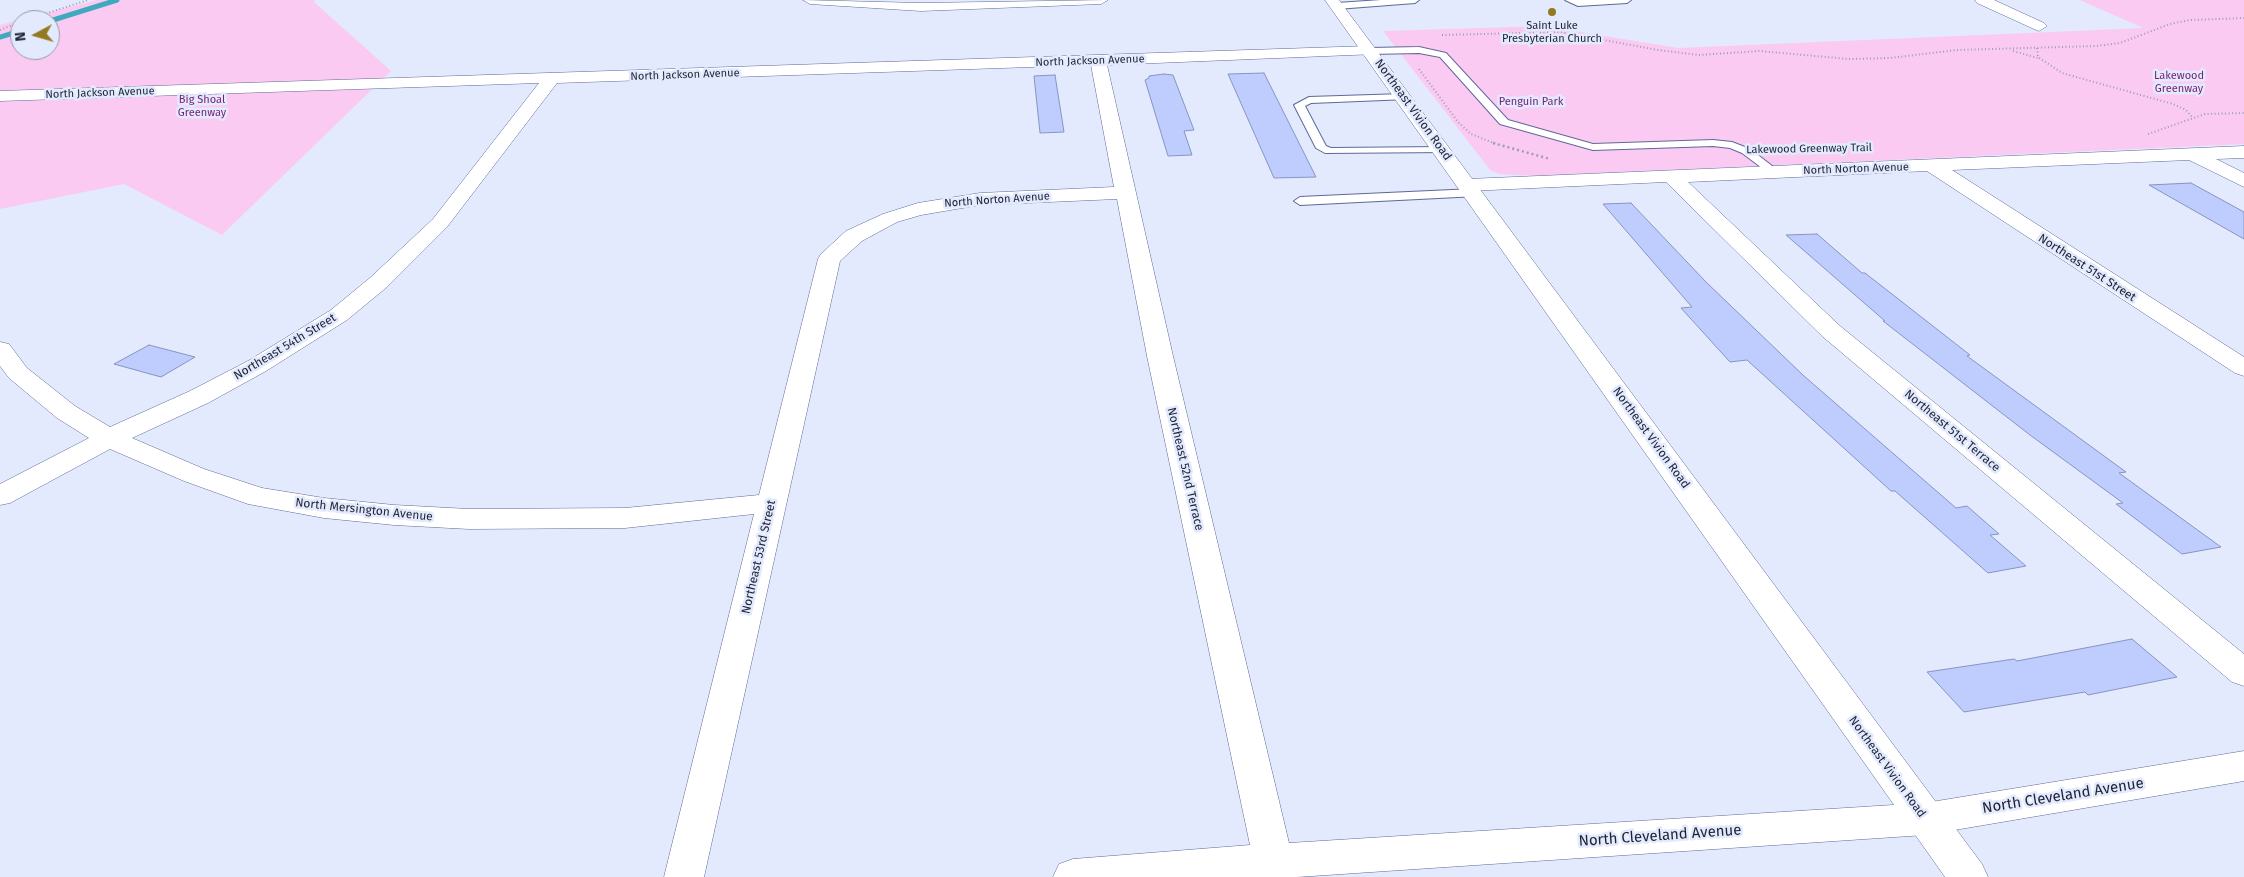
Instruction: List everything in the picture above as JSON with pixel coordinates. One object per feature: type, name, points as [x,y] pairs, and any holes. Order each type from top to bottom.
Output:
[{"type":"street","points":[[810,0],[914,7],[1101,0]]},
{"type":"street","points":[[1982,0],[2039,26]]},
{"type":"street","name":"Northeast Vivion Road","points":[[1334,3],[1404,96],[1968,877]]},
{"type":"street","name":"North Jackson Avenue","points":[[0,96],[1370,51]]},
{"type":"street","name":"Northeast 52nd Terrace","points":[[1098,60],[1160,356],[1275,869]]},
{"type":"street","name":"Northeast 54th Street","points":[[0,496],[109,438],[258,366],[315,331],[366,293],[413,251],[440,223],[551,79]]},
{"type":"street","name":"North Norton Avenue","points":[[1471,189],[1671,176],[2244,152]]},
{"type":"street","points":[[2193,154],[2244,181]]},
{"type":"street","name":"Northeast 51st Street","points":[[1930,165],[2244,368]]},
{"type":"street","name":"Northeast 51st Terrace","points":[[1671,176],[1831,330],[2244,673]]},
{"type":"street","name":"North Norton Avenue","points":[[845,243],[890,218],[948,202],[1127,192]]},
{"type":"street","name":"Northeast 53rd Street","points":[[684,877],[829,259],[845,243]]},
{"type":"street","name":"North Mersington Avenue","points":[[0,349],[18,374],[66,412],[109,438],[194,475],[258,497],[324,508],[394,515],[469,519],[555,520],[635,517],[771,503]]},
{"type":"street","name":"North Cleveland Avenue","points":[[1073,877],[1275,869],[1925,819],[2244,766]]},
{"type":"lane","points":[[1334,3],[1415,0]]},
{"type":"lane","points":[[1570,0],[1578,3],[1627,0]]},
{"type":"lane","points":[[1370,51],[1419,50],[1443,55],[1504,122],[1593,147],[1713,143],[1732,145],[1746,151],[1774,172]]},
{"type":"lane","points":[[1404,96],[1309,100],[1299,105],[1322,148],[1329,151],[1443,150]]},
{"type":"lane","points":[[1300,201],[1471,189]]},
{"type":"path","points":[[57,10],[88,0]]},
{"type":"path","points":[[1440,35],[1560,32],[1658,50],[1699,55],[1759,51],[1849,59],[1890,58],[1957,50],[2096,46],[2120,43],[2151,33],[2170,24],[2190,20],[2244,18]]},
{"type":"path","points":[[2037,48],[2039,58]]},
{"type":"path","points":[[2005,49],[2039,58],[2047,66],[2086,81],[2173,104],[2186,110],[2193,118]]},
{"type":"path","points":[[1417,66],[1458,122],[1471,134],[1503,148],[1557,161]]},
{"type":"path","points":[[2145,135],[2193,118],[2221,112],[2244,114]]},
{"type":"green space","name":"Big Shoal Greenway","points":[[97,0],[315,0],[314,2],[391,71],[222,235],[124,184],[0,209],[0,25],[10,22],[10,60],[60,60],[60,10],[58,10]]},
{"type":"green space","points":[[2080,0],[2244,0],[2244,144],[1536,176],[1499,174],[1490,170],[1383,31],[1544,26],[1678,48],[2143,28]]},
{"type":"building","points":[[1264,73],[1316,177],[1274,178],[1228,74]]},
{"type":"building","points":[[1055,75],[1064,132],[1040,133],[1034,76]]},
{"type":"building","points":[[1173,75],[1194,130],[1184,131],[1192,155],[1168,156],[1145,80],[1149,76]]},
{"type":"building","points":[[2191,183],[2244,212],[2244,239],[2149,185]]},
{"type":"building","points":[[1631,203],[1706,282],[1804,376],[1956,508],[1967,506],[1999,534],[1990,535],[2026,566],[1988,573],[1895,491],[1891,491],[1747,360],[1730,362],[1681,308],[1692,307],[1603,204]]},
{"type":"building","points":[[1817,234],[1862,273],[1865,273],[1970,355],[1967,356],[2126,472],[2119,473],[2221,547],[2182,554],[2116,504],[2123,503],[2030,435],[1883,321],[1885,321],[1786,235]]},
{"type":"building","points":[[149,345],[195,357],[161,377],[114,364]]},
{"type":"building","points":[[2132,639],[2177,677],[2088,695],[2085,692],[1964,712],[1927,672],[2014,659],[2017,661]]},
{"type":"waterway","points":[[60,18],[117,0]]},
{"type":"waterway","points":[[0,37],[10,34]]},
{"type":"place","name":"Saint Luke Presbyterian Church","points":[[1552,12]]},
{"type":"park label","name":"Lakewood Greenway","points":[[2179,82]]},
{"type":"park label","name":"Penguin Park","points":[[1531,102]]}]
